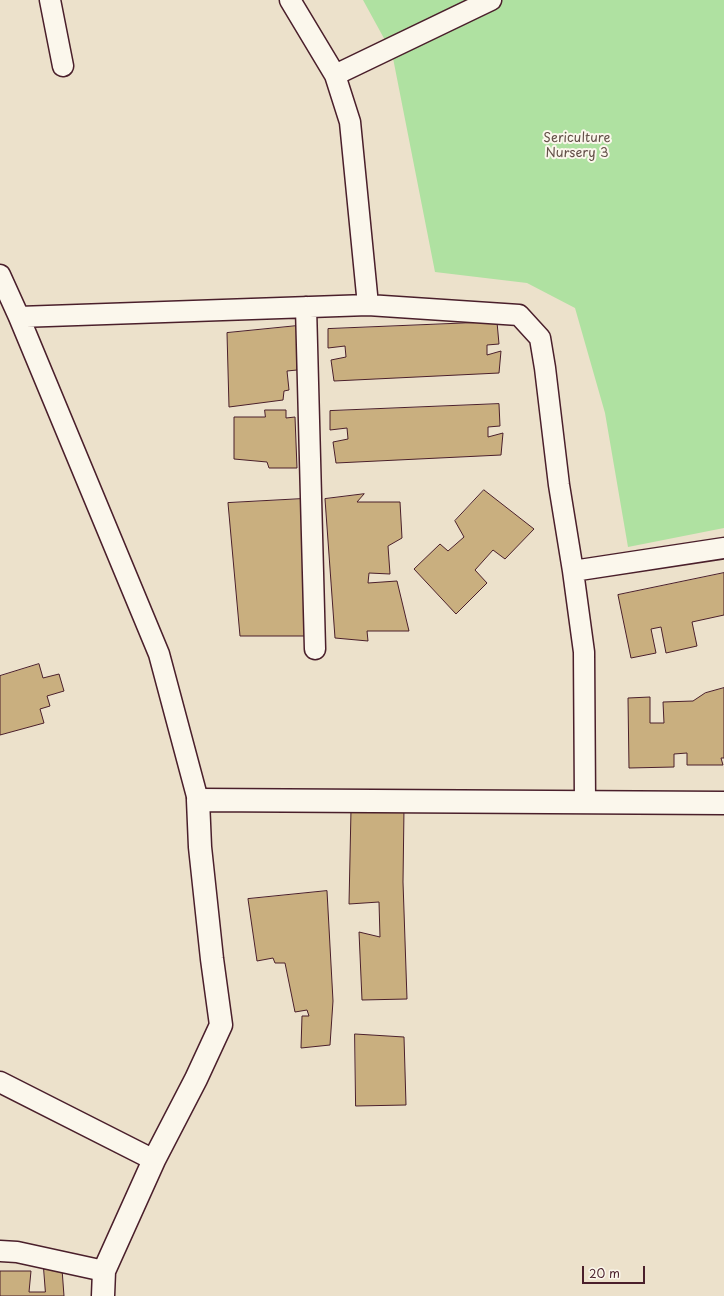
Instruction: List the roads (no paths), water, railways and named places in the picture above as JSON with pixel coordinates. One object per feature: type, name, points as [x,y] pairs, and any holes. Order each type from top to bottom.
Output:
[{"type":"street","points":[[50,0],[63,66]]},
{"type":"street","points":[[290,0],[335,75],[350,122],[368,305]]},
{"type":"street","points":[[335,75],[491,0]]},
{"type":"street","points":[[0,275],[20,317],[159,654],[198,800],[200,847],[211,951],[221,1025],[196,1079],[154,1160],[104,1271],[103,1296]]},
{"type":"street","points":[[20,317],[368,305],[519,315],[540,338],[559,485],[573,571],[584,652],[585,801]]},
{"type":"street","points":[[306,307],[315,649]]},
{"type":"street","points":[[573,571],[724,548]]},
{"type":"street","points":[[198,800],[585,801],[724,803]]},
{"type":"street","points":[[0,1082],[154,1160]]},
{"type":"street","points":[[0,1251],[17,1252],[104,1271]]},
{"type":"park label","name":"Sericulture Nursery 3","points":[[577,146]]}]
